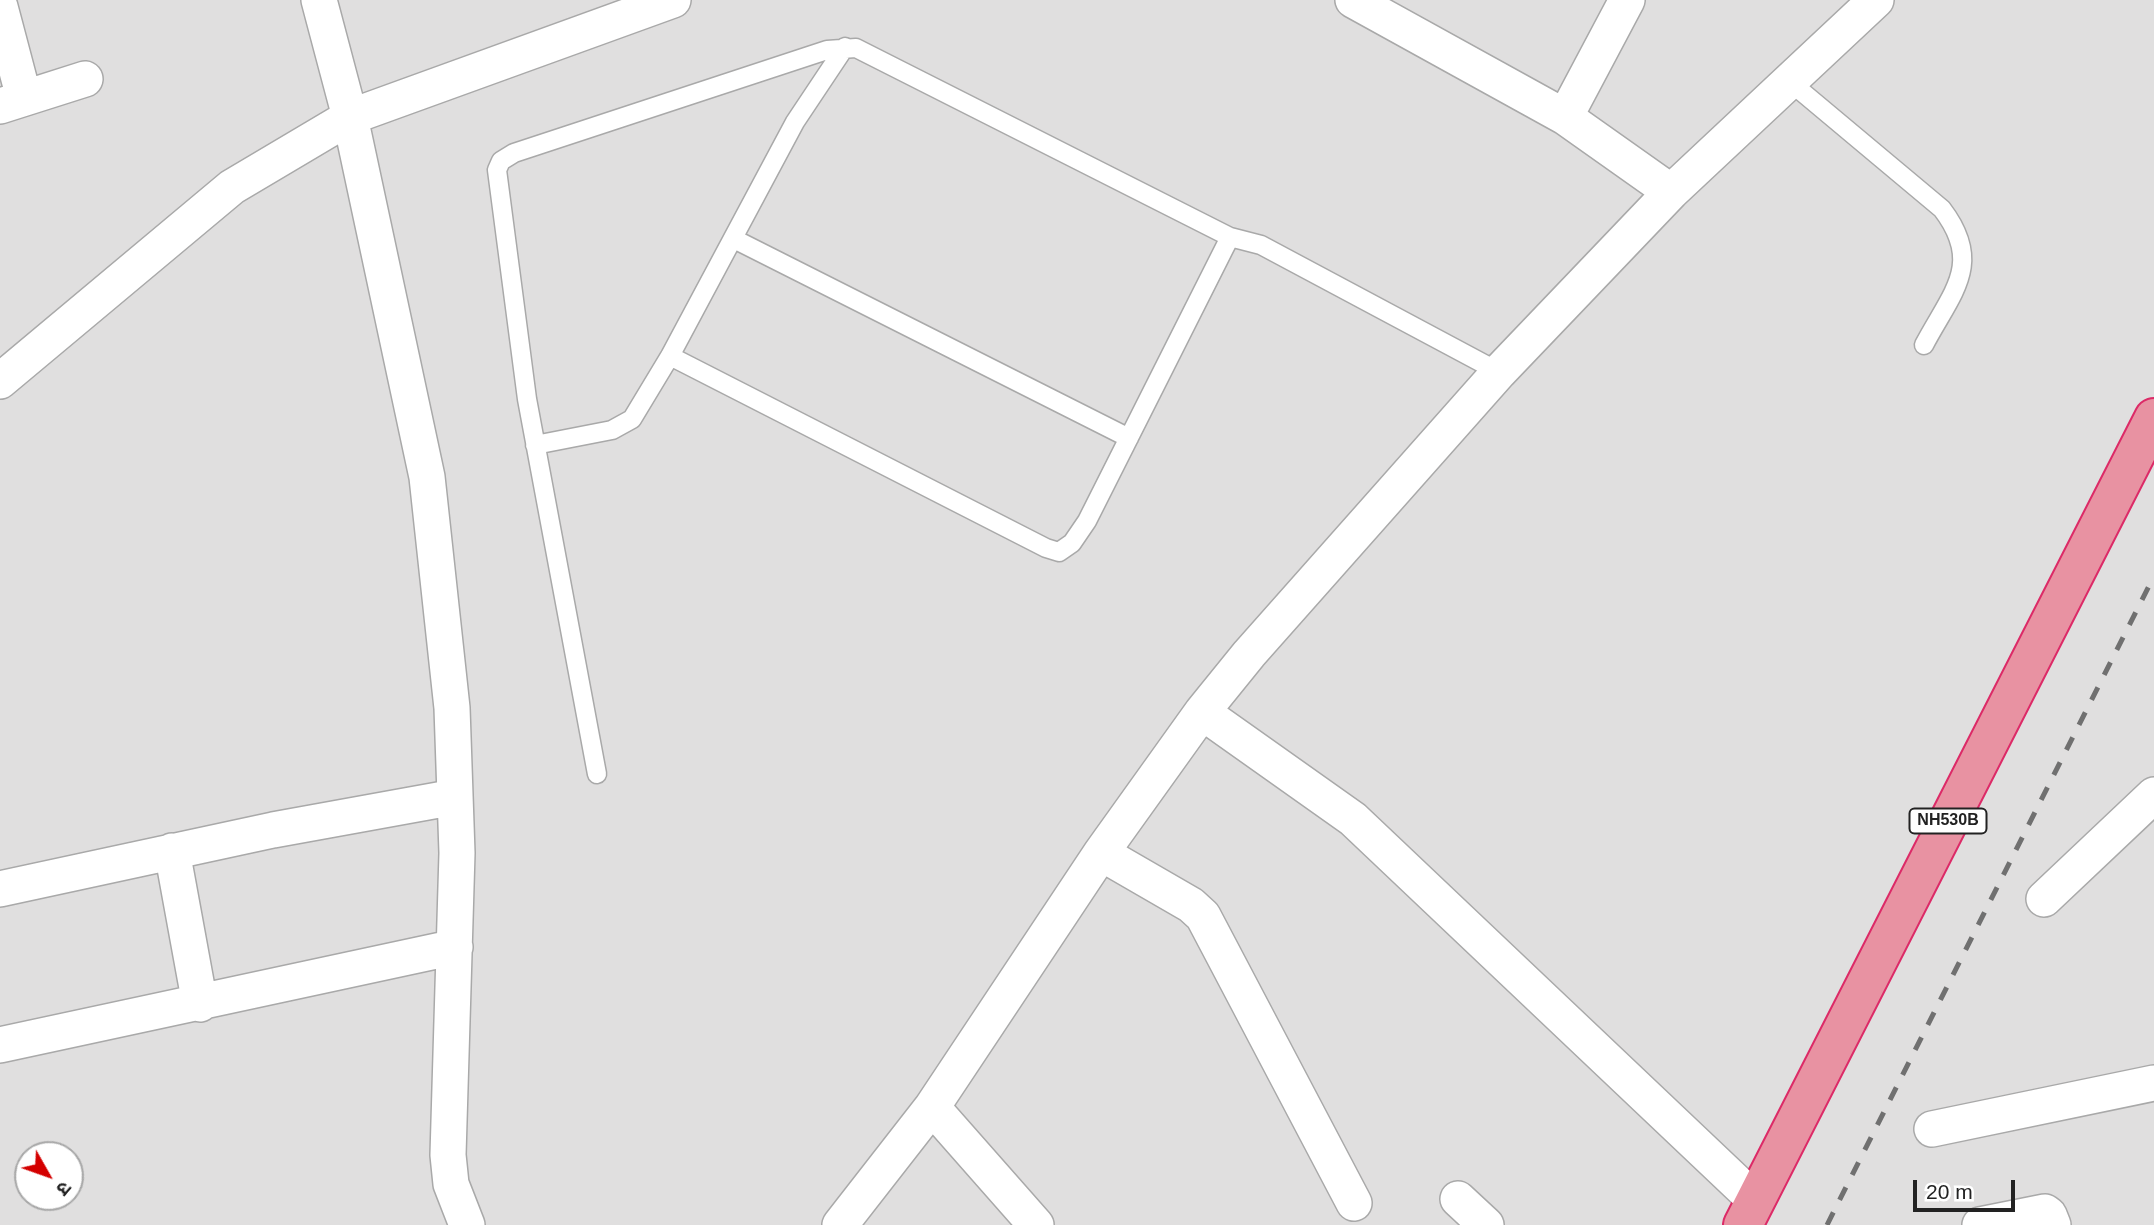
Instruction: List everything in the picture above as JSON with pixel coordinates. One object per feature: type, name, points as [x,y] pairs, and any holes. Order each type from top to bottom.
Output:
[{"type":"highway","name":"NH530B","points":[[1749,1213],[2154,418]]},
{"type":"street","points":[[319,0],[350,117],[427,477],[452,708],[455,947],[448,1155],[451,1184],[467,1225]]},
{"type":"street","points":[[0,381],[232,187],[350,117],[673,0]]},
{"type":"street","points":[[1353,0],[1565,117],[1671,192]]},
{"type":"street","points":[[1565,117],[1627,0]]},
{"type":"street","points":[[839,1225],[932,1107],[1101,853],[1202,712],[1249,654],[1499,372],[1671,192],[1877,0]]},
{"type":"street","points":[[0,7],[12,102],[85,79]]},
{"type":"street","points":[[1202,712],[1353,819],[1749,1213]]},
{"type":"street","points":[[2044,899],[2154,795]]},
{"type":"street","points":[[0,889],[172,851],[454,797]]},
{"type":"street","points":[[172,851],[200,1004]]},
{"type":"street","points":[[1101,853],[1191,905],[1203,916],[1354,1203]]},
{"type":"street","points":[[0,1045],[455,947]]},
{"type":"street","points":[[1932,1129],[2154,1083]]},
{"type":"street","points":[[932,1107],[1036,1225]]},
{"type":"street","points":[[1458,1199],[1486,1225]]},
{"type":"street","points":[[1980,1225],[2045,1212],[2049,1214],[2053,1225]]},
{"type":"lane","points":[[535,445],[612,430],[632,419],[670,356],[795,122],[845,47]]},
{"type":"lane","points":[[597,774],[535,445],[496,170],[501,161],[514,153],[827,50],[856,48],[1230,237],[1261,246],[1499,372]]},
{"type":"lane","points":[[1789,81],[1942,209],[1953,223],[1962,242],[1965,264],[1924,345]]},
{"type":"lane","points":[[670,356],[1046,548],[1059,552],[1072,544],[1087,521],[1230,237]]},
{"type":"lane","points":[[734,239],[1129,438]]},
{"type":"shaded area","points":[[0,0],[2154,0],[2154,1225],[0,1225]]},
{"type":"railway","points":[[1827,1225],[2154,576]]}]
